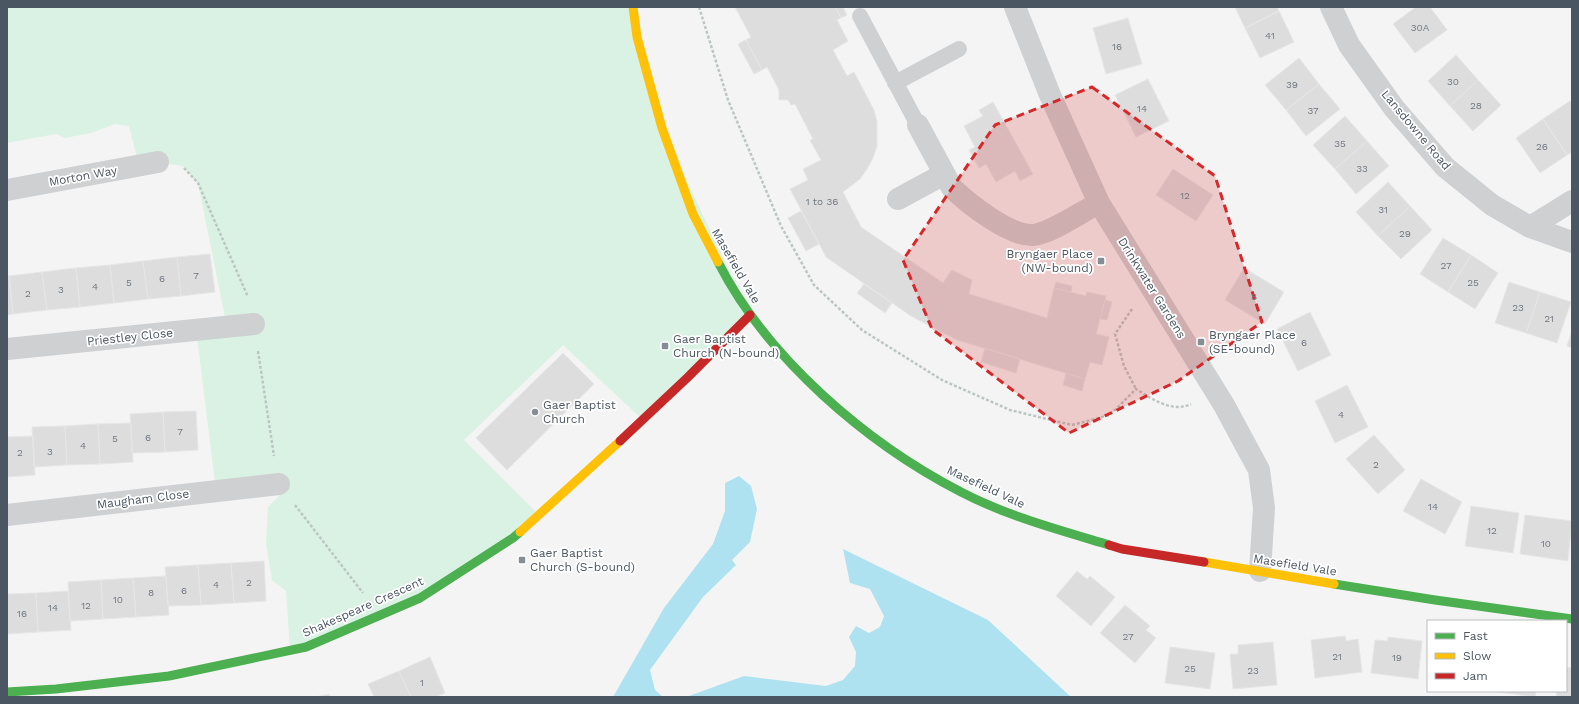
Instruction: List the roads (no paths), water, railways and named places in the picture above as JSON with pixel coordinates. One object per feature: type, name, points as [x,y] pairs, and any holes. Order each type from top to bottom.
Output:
[{"type":"street","name":"Masefield Vale","points":[[633,7],[637,37],[662,128],[693,214],[724,274],[750,315],[799,373],[844,414],[902,457],[961,492],[1032,522],[1122,549],[1435,600],[1572,619]]},
{"type":"street","name":"Drinkwater Gardens","points":[[1015,7],[1050,95],[1099,203],[1217,393],[1259,470],[1264,508],[1260,571]]},
{"type":"street","name":"Lansdowne Road","points":[[1331,7],[1349,45],[1394,108],[1445,167],[1492,205],[1530,227],[1572,242]]},
{"type":"street","points":[[918,126],[952,188],[960,196],[1006,228],[1019,233],[1034,235],[1046,231],[1099,203]]},
{"type":"street","name":"Morton Way","points":[[7,190],[158,162]]},
{"type":"street","points":[[898,199],[944,174]]},
{"type":"street","points":[[1530,227],[1572,201]]},
{"type":"street","name":"Shakespeare Crescent","points":[[7,692],[56,689],[169,676],[306,647],[420,598],[513,538],[654,410],[750,315]]},
{"type":"street","name":"Priestley Close","points":[[7,350],[254,324]]},
{"type":"street","name":"Maugham Close","points":[[7,515],[279,484]]},
{"type":"lane","points":[[860,16],[918,126]]},
{"type":"lane","points":[[895,83],[959,49]]},
{"type":"water","points":[[739,476],[751,486],[757,509],[750,542],[732,560],[736,565],[703,597],[650,670],[655,690],[663,697],[613,697],[664,608],[713,544],[725,511],[725,483]]},
{"type":"water","points":[[843,549],[988,620],[1071,697],[686,697],[744,676],[826,686],[843,680],[855,666],[856,652],[849,637],[856,626],[869,633],[880,627],[884,616],[870,589],[850,583]]},
{"type":"place","name":"Bryngaer Place (NW-bound)","points":[[1101,261]]},
{"type":"place","name":"Bryngaer Place (SE-bound)","points":[[1201,342]]},
{"type":"place","name":"Gaer Baptist Church (N-bound)","points":[[665,346]]},
{"type":"place","name":"Gaer Baptist Church","points":[[535,412]]},
{"type":"place","name":"Gaer Baptist Church (S-bound)","points":[[522,560]]}]
